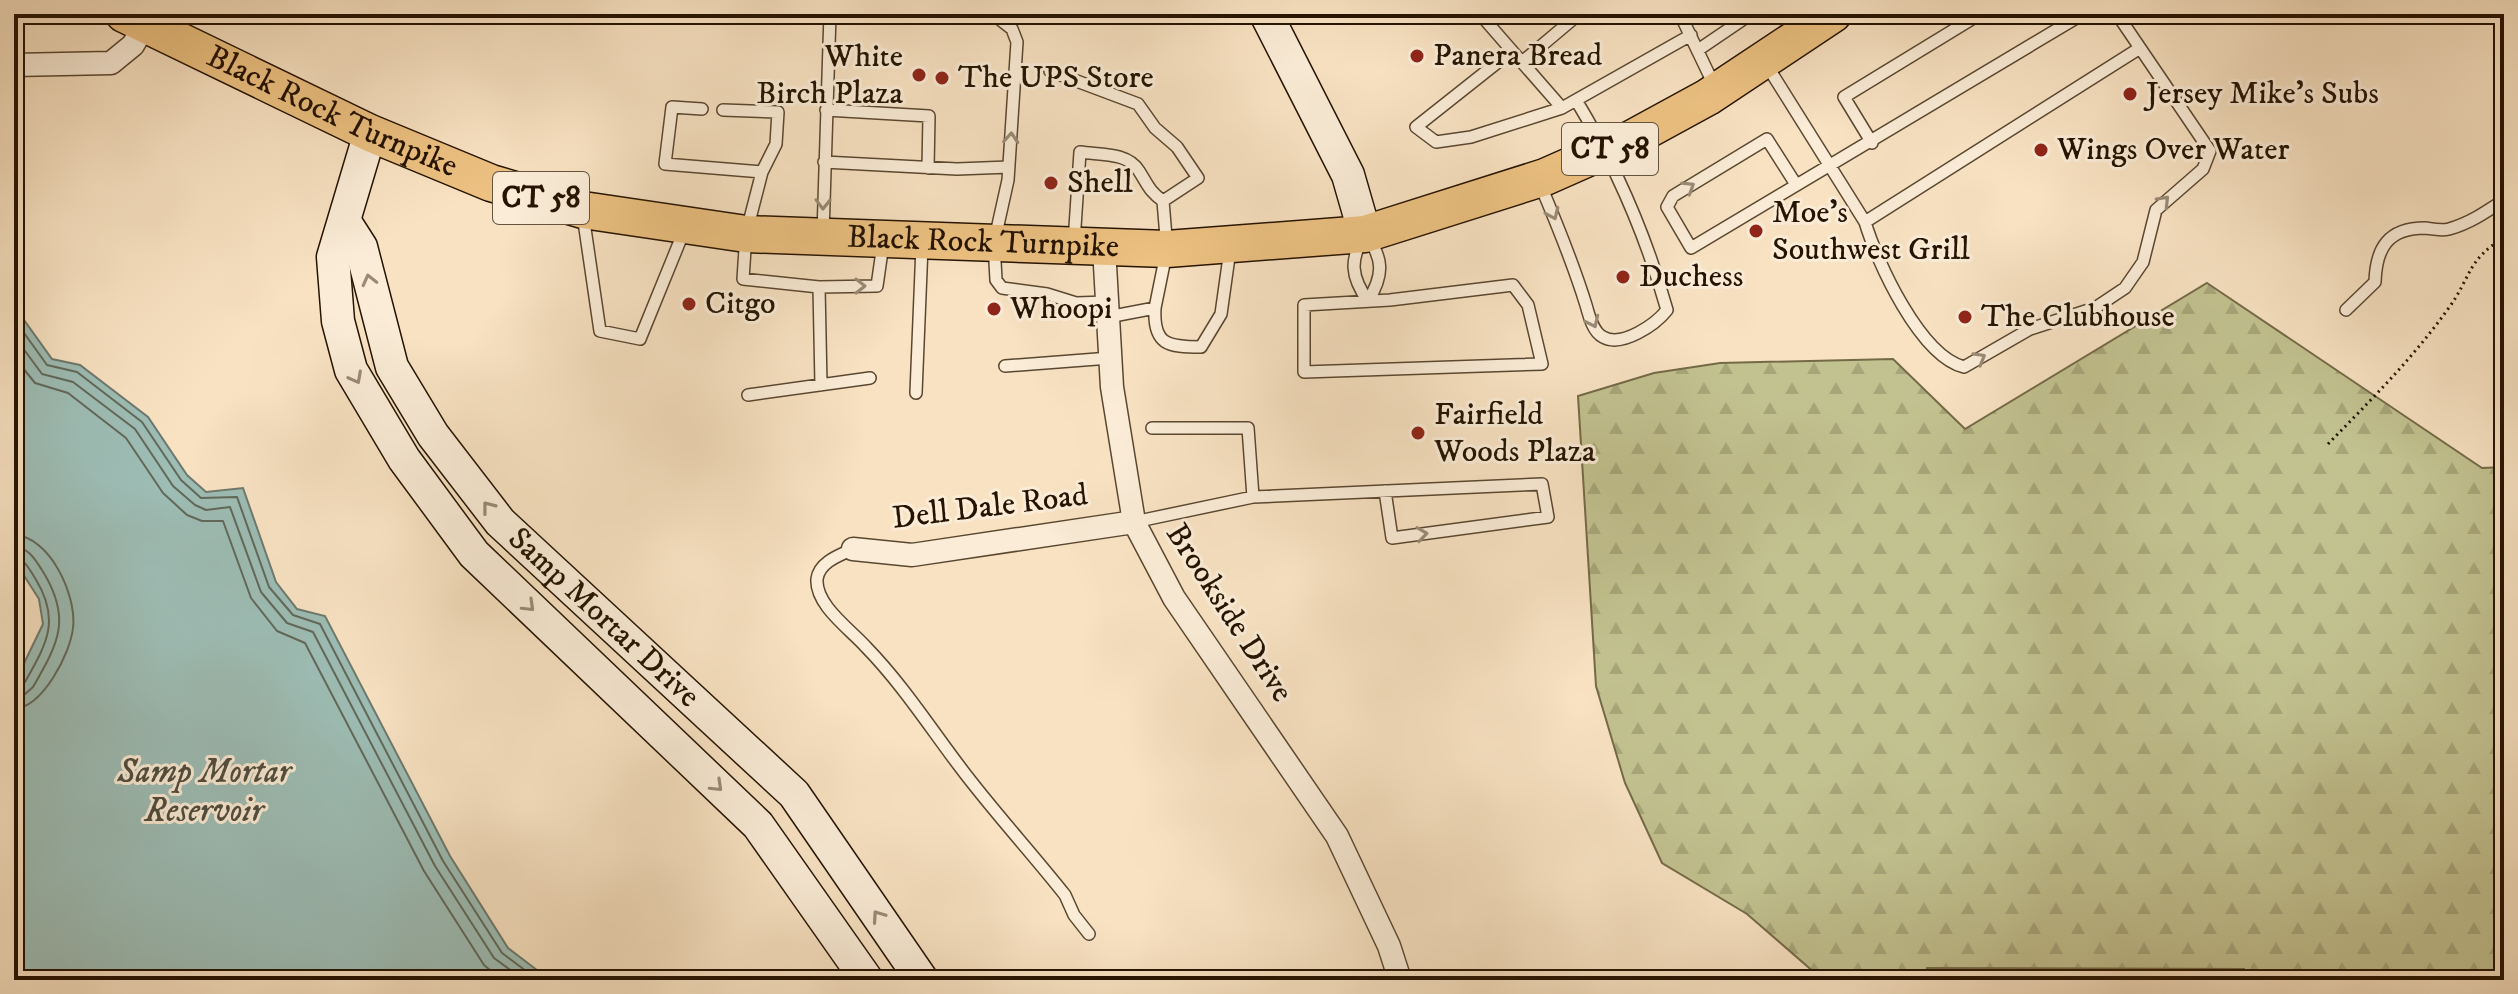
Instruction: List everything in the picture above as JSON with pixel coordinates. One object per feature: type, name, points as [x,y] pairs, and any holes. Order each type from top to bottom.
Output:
[{"type":"main road","points":[[1266,14],[1348,175],[1365,234]]},
{"type":"main road","name":"Black Rock Turnpike","points":[[135,19],[370,133],[491,183],[583,210],[746,234],[1167,249],[1365,234],[1538,179],[1606,150],[1717,91],[1833,14]]},
{"type":"main road","name":"Samp Mortar Drive","points":[[370,133],[358,164],[345,222],[333,257],[338,321],[351,370],[404,459],[474,554],[758,825],[867,980]]},
{"type":"main road","name":"Samp Mortar Drive","points":[[345,222],[361,247],[392,367],[433,435],[500,522],[794,794],[922,980]]},
{"type":"street","points":[[14,65],[111,63],[133,45],[135,19]]},
{"type":"street","name":"Brookside Drive","points":[[1089,247],[1107,309],[1110,358],[1134,522],[1174,598],[1337,836],[1389,946],[1400,980]]},
{"type":"street","name":"Dell Dale Road","points":[[853,549],[912,555],[1134,522]]},
{"type":"lane","points":[[823,236],[830,14]]},
{"type":"lane","points":[[993,14],[1012,29],[1017,42],[1009,167],[994,243],[998,284],[1107,309],[1155,308]]},
{"type":"lane","points":[[1522,62],[1579,14]]},
{"type":"lane","points":[[1680,14],[1717,91]]},
{"type":"lane","points":[[1698,50],[1751,14]]},
{"type":"lane","points":[[1872,143],[1844,97],[1980,14]]},
{"type":"lane","points":[[1795,183],[1767,139],[1673,196],[1667,207],[1691,248],[1795,183],[1830,168],[1872,143],[2083,14]]},
{"type":"lane","points":[[1764,60],[1865,222],[1874,254],[1905,306],[1933,347],[1954,365],[1964,367],[2030,329],[2095,308],[2125,288],[2143,262],[2156,210],[2203,169],[2210,151],[2117,14]]},
{"type":"lane","points":[[1487,16],[1512,51],[1562,108]]},
{"type":"lane","points":[[1512,51],[1416,127],[1436,142],[1471,137],[1562,108],[1691,35]]},
{"type":"lane","points":[[1865,222],[2140,48]]},
{"type":"lane","points":[[1050,71],[1138,104],[1155,128],[1177,147],[1198,178],[1163,201]]},
{"type":"lane","points":[[1538,179],[1568,248],[1591,321],[1600,336],[1611,340],[1648,330],[1667,310],[1651,256],[1606,150],[1576,100]]},
{"type":"lane","points":[[702,109],[672,107],[665,164],[762,172]]},
{"type":"lane","points":[[723,110],[778,112],[776,144],[762,172],[746,234],[743,279],[819,287],[877,286],[884,239]]},
{"type":"lane","points":[[826,110],[929,116],[928,168]]},
{"type":"lane","points":[[1089,247],[1080,152],[1125,158],[1138,169],[1148,191],[1163,201]]},
{"type":"lane","points":[[824,162],[928,168],[1009,167]]},
{"type":"lane","points":[[2346,310],[2375,282],[2375,259],[2381,244],[2401,230],[2445,230],[2475,220],[2504,200]]},
{"type":"lane","points":[[1163,201],[1167,249],[1154,328],[1163,342],[1178,347],[1201,347],[1221,314],[1231,245]]},
{"type":"lane","points":[[583,210],[600,331],[640,339],[685,227]]},
{"type":"lane","points":[[1365,234],[1379,252],[1381,280],[1368,301],[1354,282],[1352,254],[1365,234]]},
{"type":"lane","points":[[916,393],[923,241]]},
{"type":"lane","points":[[1513,285],[1528,305],[1542,364],[1304,372],[1304,305],[1368,301],[1513,285]]},
{"type":"lane","points":[[819,287],[821,385]]},
{"type":"lane","points":[[1005,366],[1110,358]]},
{"type":"lane","points":[[748,395],[870,378]]},
{"type":"lane","points":[[1152,428],[1248,428],[1253,497]]},
{"type":"lane","points":[[1134,522],[1253,497],[1385,491],[1542,484],[1548,517],[1392,538],[1385,491]]},
{"type":"lane","points":[[853,549],[828,561],[820,571],[817,581],[821,595],[907,693],[962,769],[1065,895],[1074,915],[1089,934]]},
{"type":"path","points":[[2328,444],[2408,360],[2450,307],[2482,250],[2504,238]]},
{"type":"green space","points":[[2207,283],[2482,468],[2504,467],[2504,980],[2247,980],[2244,969],[1927,968],[1925,980],[1823,980],[1747,914],[1662,863],[1625,783],[1596,686],[1578,396],[1654,373],[1720,363],[1893,359],[1965,429]]},
{"type":"water","name":"Samp Mortar Reservoir","points":[[14,306],[52,359],[80,365],[148,417],[187,475],[206,492],[243,488],[276,582],[297,609],[325,616],[450,856],[508,948],[550,980],[14,980],[14,684],[43,624],[39,599],[14,560]]},
{"type":"place","name":"Panera Bread","points":[[1417,56]]},
{"type":"place","name":"White Birch Plaza","points":[[919,75]]},
{"type":"place","name":"The UPS Store","points":[[942,78]]},
{"type":"place","name":"Jersey Mike's Subs","points":[[2130,94]]},
{"type":"place","name":"Wings Over Water","points":[[2041,150]]},
{"type":"place","name":"Shell","points":[[1051,183]]},
{"type":"place","name":"Moe's Southwest Grill","points":[[1756,231]]},
{"type":"place","name":"Duchess","points":[[1623,277]]},
{"type":"place","name":"Citgo","points":[[689,304]]},
{"type":"place","name":"Whoopi","points":[[994,309]]},
{"type":"place","name":"The Clubhouse","points":[[1965,317]]},
{"type":"place","name":"Fairfield Woods Plaza","points":[[1418,433]]}]
